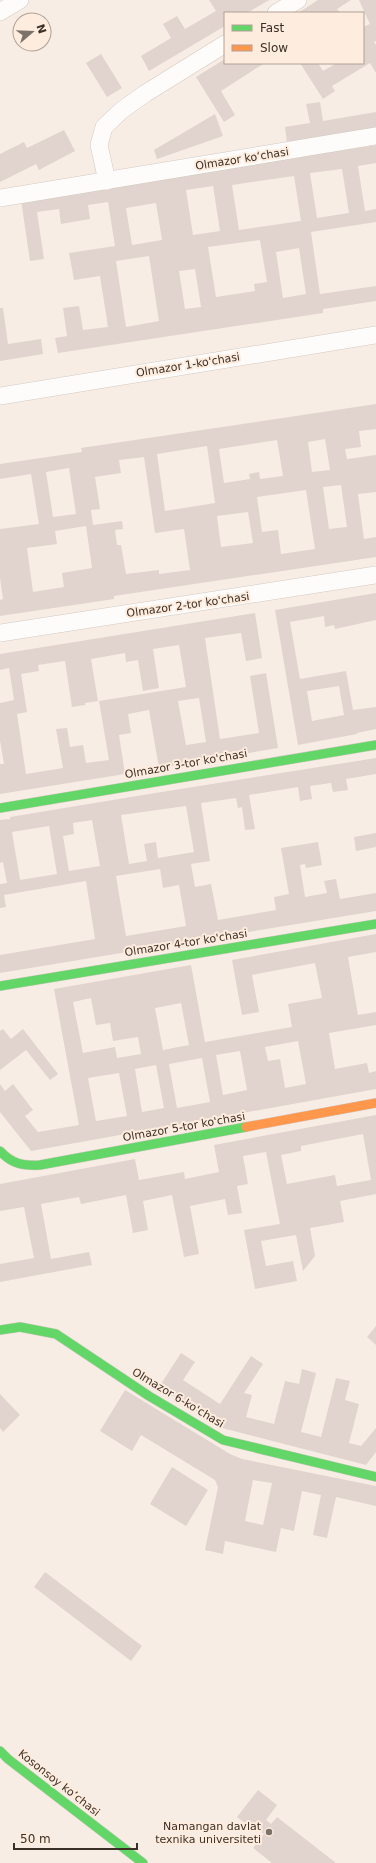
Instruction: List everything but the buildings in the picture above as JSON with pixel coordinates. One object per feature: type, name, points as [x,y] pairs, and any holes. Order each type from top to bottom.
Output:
[{"type":"street","points":[[0,12],[20,0]]},
{"type":"street","points":[[278,12],[298,0]]},
{"type":"street","points":[[107,181],[99,145],[104,127],[122,110],[146,92],[224,45]]},
{"type":"street","name":"Olmazor koʻchasi","points":[[0,198],[376,136]]},
{"type":"street","name":"Olmazor 1-ko'chasi","points":[[0,396],[376,335]]},
{"type":"street","name":"Olmazor 2-tor ko'chasi","points":[[0,633],[376,575]]},
{"type":"street","name":"Olmazor 3-tor ko'chasi","points":[[0,808],[376,744]]},
{"type":"street","name":"Olmazor 4-tor ko'chasi","points":[[0,986],[376,924]]},
{"type":"street","name":"Olmazor 5-tor ko'chasi","points":[[0,1151],[4,1156],[20,1166],[40,1165],[376,1104]]},
{"type":"street","name":"Olmazor 6-ko'chasi","points":[[0,1330],[20,1327],[56,1334],[149,1396],[223,1440],[376,1477]]},
{"type":"street","name":"Kosonsoy ko’chasi","points":[[0,1751],[8,1759],[143,1863]]},
{"type":"street","points":[[0,1768],[8,1759]]},
{"type":"traffic: fast","points":[[0,808],[376,745]]},
{"type":"traffic: fast","points":[[0,986],[376,924]]},
{"type":"traffic: fast","points":[[0,1151],[9,1159],[18,1163],[40,1165],[246,1127]]},
{"type":"traffic: fast","points":[[0,1330],[20,1327],[56,1334],[149,1396],[223,1440],[376,1477]]},
{"type":"traffic: fast","points":[[0,1751],[8,1759],[143,1863]]},
{"type":"traffic: slow","points":[[246,1127],[376,1103]]},
{"type":"place","name":"Namangan davlat texnika universiteti","points":[[269,1832]]}]
